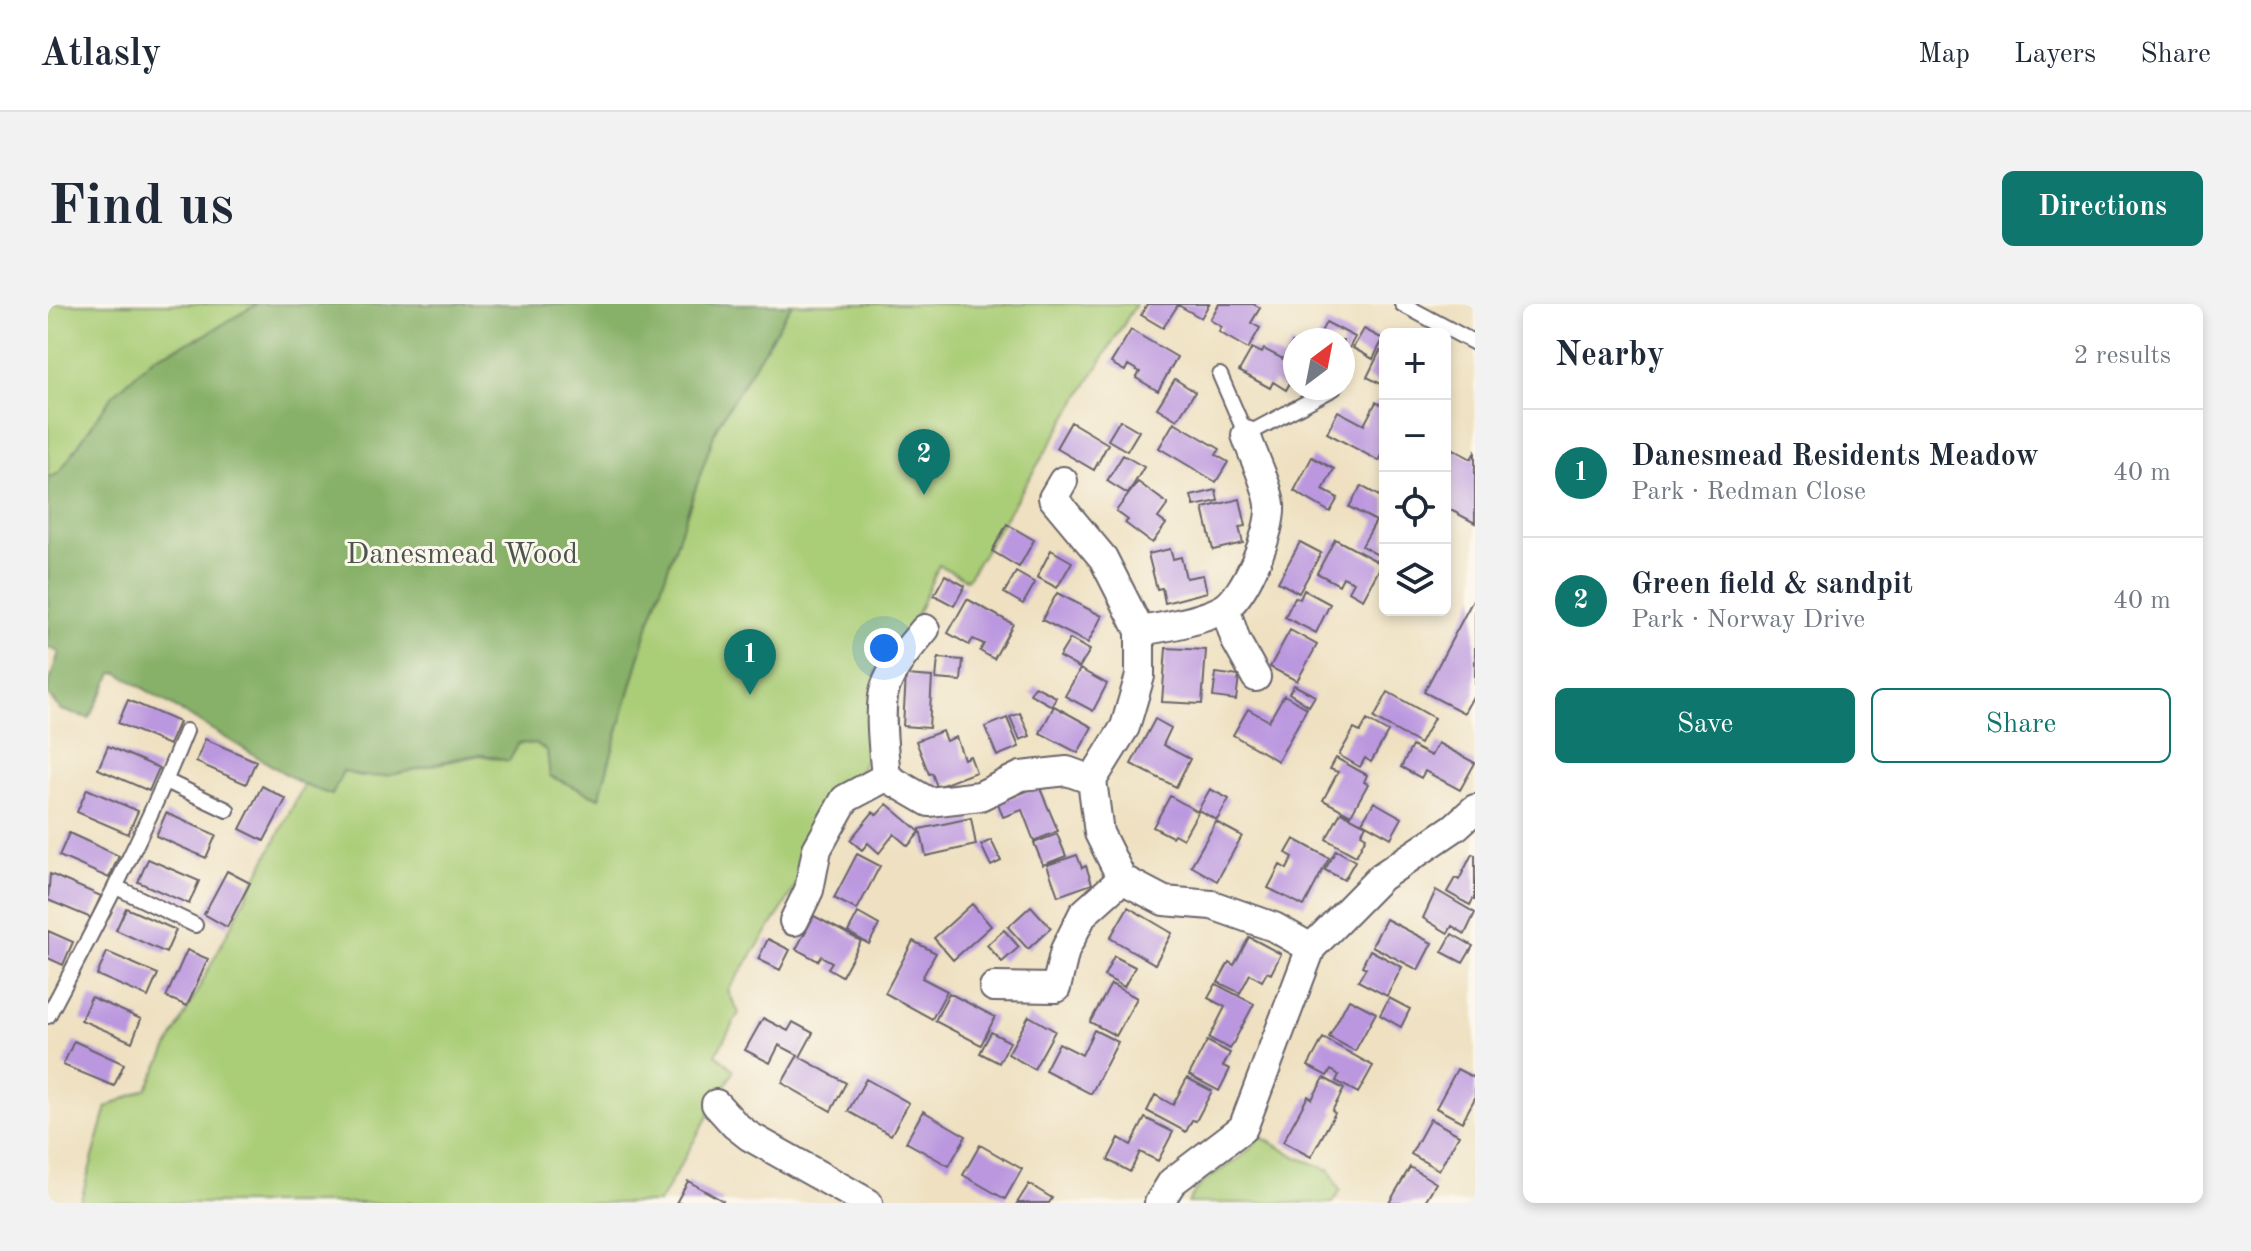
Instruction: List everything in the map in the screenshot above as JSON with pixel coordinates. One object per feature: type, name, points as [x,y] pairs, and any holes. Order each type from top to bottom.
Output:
[{"type":"street","points":[[1140,631],[1172,625],[1225,608],[1250,575],[1269,527],[1270,504],[1246,435]]},
{"type":"street","points":[[1063,481],[1053,498],[1103,558],[1140,631],[1140,676],[1125,727],[1092,780],[1099,833],[1122,879],[1164,901],[1212,905],[1261,923],[1311,948]]},
{"type":"street","points":[[1225,608],[1236,641],[1256,677]]},
{"type":"street","points":[[886,777],[882,736],[884,689],[900,659],[925,629]]},
{"type":"street","points":[[886,777],[929,802],[980,796],[1021,776],[1067,771],[1092,780]]},
{"type":"street","points":[[794,921],[809,890],[817,849],[845,799],[886,777]]},
{"type":"street","points":[[1159,1203],[1172,1182],[1243,1128],[1311,948],[1381,877],[1455,827],[1475,809]]},
{"type":"street","points":[[994,987],[1059,997],[1065,950],[1083,914],[1122,879]]},
{"type":"street","points":[[716,1104],[749,1136],[868,1203]]},
{"type":"lane","points":[[1402,304],[1475,343]]},
{"type":"lane","points":[[1220,375],[1246,435],[1312,400]]},
{"type":"lane","points":[[48,1016],[116,887],[186,731]]},
{"type":"lane","points":[[166,781],[227,810]]},
{"type":"lane","points":[[116,887],[195,925]]},
{"type":"green space","points":[[48,304],[257,304],[203,336],[153,358],[83,439],[58,474],[48,478]]},
{"type":"green space","name":"Danesmead Wood","points":[[257,304],[792,304],[717,426],[649,623],[599,798],[550,776],[547,751],[536,744],[519,743],[509,761],[478,755],[376,777],[343,771],[332,795],[304,785],[118,673],[113,673],[89,718],[61,710],[48,695],[59,652],[48,647],[48,477],[58,474],[112,396],[153,358],[203,336]]},
{"type":"green space","points":[[792,304],[1136,304],[967,580],[939,565],[916,616],[876,672],[865,759],[784,906],[728,991],[739,1013],[716,1054],[734,1070],[659,1203],[80,1203],[107,1107],[147,1088],[304,785],[332,795],[343,770],[392,774],[480,755],[509,761],[519,743],[536,744],[547,751],[550,776],[599,798],[649,623],[717,426]]},
{"type":"green space","points":[[1259,1136],[1297,1157],[1330,1170],[1340,1191],[1333,1203],[1188,1203],[1199,1186],[1247,1152]]},
{"type":"building","points":[[1147,304],[1209,304],[1201,318],[1178,305],[1163,328],[1141,315]]},
{"type":"building","points":[[1219,304],[1253,304],[1260,308],[1251,323],[1260,328],[1248,349],[1219,332],[1222,327],[1210,320]]},
{"type":"building","points":[[1326,322],[1338,328],[1323,328]]},
{"type":"building","points":[[1364,329],[1379,337],[1379,347],[1373,359],[1355,349]]},
{"type":"building","points":[[1131,330],[1177,357],[1158,391],[1136,378],[1140,372],[1128,365],[1125,371],[1111,363]]},
{"type":"building","points":[[1252,348],[1262,353],[1264,349],[1283,359],[1283,388],[1273,382],[1270,388],[1239,371]]},
{"type":"building","points":[[1379,353],[1379,383],[1367,377]]},
{"type":"building","points":[[1175,379],[1195,392],[1177,420],[1157,408]]},
{"type":"building","points":[[1376,402],[1379,404],[1379,461],[1327,433],[1338,411],[1364,425]]},
{"type":"building","points":[[1120,420],[1139,431],[1127,451],[1108,440]]},
{"type":"building","points":[[1071,422],[1108,444],[1094,470],[1056,448]]},
{"type":"building","points":[[1174,422],[1220,449],[1216,455],[1228,462],[1216,482],[1159,448]]},
{"type":"building","points":[[1451,448],[1471,459],[1475,452],[1475,523],[1451,510]]},
{"type":"building","points":[[1123,455],[1144,467],[1128,494],[1107,481]]},
{"type":"building","points":[[1312,457],[1334,469],[1323,490],[1338,498],[1330,512],[1294,491]]},
{"type":"building","points":[[1138,482],[1168,504],[1158,518],[1166,524],[1152,543],[1125,523],[1128,520],[1116,511]]},
{"type":"building","points":[[1361,486],[1379,496],[1379,556],[1362,546],[1376,521],[1349,507]]},
{"type":"building","points":[[1216,490],[1218,501],[1194,506],[1191,496]]},
{"type":"building","points":[[1240,499],[1246,526],[1239,527],[1243,543],[1213,550],[1203,508]]},
{"type":"building","points":[[1007,524],[1034,540],[1019,567],[992,551]]},
{"type":"building","points":[[1335,539],[1379,562],[1379,570],[1363,599],[1349,591],[1354,582],[1343,577],[1339,585],[1317,573]]},
{"type":"building","points":[[1300,542],[1321,553],[1299,593],[1278,582]]},
{"type":"building","points":[[1170,549],[1173,559],[1181,557],[1186,578],[1203,575],[1207,592],[1165,603],[1162,588],[1157,589],[1148,554]]},
{"type":"building","points":[[1051,550],[1072,562],[1057,588],[1037,577]]},
{"type":"building","points":[[1016,572],[1035,583],[1023,604],[1004,593]]},
{"type":"building","points":[[945,575],[965,586],[954,606],[934,595]]},
{"type":"building","points":[[1304,590],[1330,604],[1316,633],[1285,617],[1295,597],[1300,599]]},
{"type":"building","points":[[1057,593],[1102,616],[1088,643],[1042,620]]},
{"type":"building","points":[[1475,596],[1475,693],[1464,713],[1424,692]]},
{"type":"building","points":[[967,599],[1013,624],[994,659],[980,651],[984,644],[973,639],[969,645],[948,633]]},
{"type":"building","points":[[1290,630],[1317,645],[1297,681],[1270,667]]},
{"type":"building","points":[[1070,639],[1090,650],[1079,668],[1059,657]]},
{"type":"building","points":[[1166,648],[1206,650],[1202,704],[1162,702]]},
{"type":"building","points":[[938,658],[963,660],[961,681],[936,679]]},
{"type":"building","points":[[1080,669],[1107,684],[1093,711],[1065,696]]},
{"type":"building","points":[[1216,673],[1239,676],[1236,700],[1213,697]]},
{"type":"building","points":[[906,675],[932,677],[929,728],[903,726]]},
{"type":"building","points":[[1294,685],[1315,696],[1309,706],[1289,693]]},
{"type":"building","points":[[1035,686],[1056,697],[1052,706],[1030,694]]},
{"type":"building","points":[[1388,692],[1434,718],[1420,744],[1374,718]]},
{"type":"building","points":[[1284,695],[1307,708],[1278,761],[1233,735],[1248,709],[1269,721]]},
{"type":"building","points":[[128,700],[179,722],[169,745],[118,723]]},
{"type":"building","points":[[1054,706],[1092,727],[1078,753],[1040,733]]},
{"type":"building","points":[[1020,713],[1030,736],[1020,740],[1010,717]]},
{"type":"building","points":[[1007,718],[1019,747],[997,756],[985,727]]},
{"type":"building","points":[[1155,719],[1171,728],[1163,745],[1190,759],[1176,787],[1131,764]]},
{"type":"building","points":[[1367,720],[1388,732],[1371,762],[1365,758],[1360,767],[1339,755],[1354,729],[1360,732]]},
{"type":"building","points":[[942,731],[946,741],[956,737],[964,759],[970,756],[976,772],[937,787],[916,741]]},
{"type":"building","points":[[205,739],[256,761],[246,784],[196,762]]},
{"type":"building","points":[[1438,743],[1475,763],[1460,790],[1425,771],[1421,778],[1401,767],[1412,746],[1431,756]]},
{"type":"building","points":[[108,746],[159,768],[149,791],[98,769]]},
{"type":"building","points":[[1336,758],[1367,775],[1364,782],[1368,784],[1351,815],[1323,800],[1338,772],[1330,769]]},
{"type":"building","points":[[262,786],[286,799],[264,841],[240,829]]},
{"type":"building","points":[[1039,786],[1058,831],[1034,841],[1022,810],[1003,817],[998,803]]},
{"type":"building","points":[[87,789],[138,811],[128,834],[77,812]]},
{"type":"building","points":[[1210,789],[1229,799],[1217,820],[1198,810]]},
{"type":"building","points":[[1170,796],[1198,812],[1183,839],[1153,827]]},
{"type":"building","points":[[1374,802],[1402,818],[1391,838],[1362,822]]},
{"type":"building","points":[[887,804],[920,832],[908,846],[894,834],[879,853],[868,843],[862,850],[850,840],[873,812],[877,815]]},
{"type":"building","points":[[1341,812],[1366,825],[1361,834],[1366,837],[1356,856],[1326,839]]},
{"type":"building","points":[[166,813],[216,835],[206,858],[156,836]]},
{"type":"building","points":[[971,818],[976,845],[926,856],[920,829]]},
{"type":"building","points":[[1216,822],[1242,836],[1217,881],[1191,866]]},
{"type":"building","points":[[69,833],[119,856],[109,878],[59,856]]},
{"type":"building","points":[[1057,834],[1066,856],[1043,865],[1034,843]]},
{"type":"building","points":[[1294,839],[1329,858],[1304,906],[1268,888],[1280,865],[1287,869],[1293,857],[1286,853]]},
{"type":"building","points":[[991,840],[1001,861],[991,866],[981,845]]},
{"type":"building","points":[[1336,850],[1355,861],[1344,880],[1325,870]]},
{"type":"building","points":[[857,854],[880,866],[857,910],[834,898]]},
{"type":"building","points":[[1472,854],[1475,855],[1475,900],[1470,905],[1447,892],[1455,878],[1459,880]]},
{"type":"building","points":[[1077,855],[1082,868],[1086,866],[1092,884],[1058,896],[1047,865]]},
{"type":"building","points":[[148,859],[199,881],[189,904],[138,882]]},
{"type":"building","points":[[227,871],[250,883],[227,927],[204,914]]},
{"type":"building","points":[[50,874],[101,896],[91,918],[48,900]]},
{"type":"building","points":[[1436,890],[1475,913],[1465,934],[1452,926],[1448,933],[1423,918]]},
{"type":"building","points":[[972,904],[991,926],[953,960],[934,938]]},
{"type":"building","points":[[1031,906],[1051,928],[1028,949],[1008,927]]},
{"type":"building","points":[[1128,907],[1172,933],[1155,964],[1110,938]]},
{"type":"building","points":[[126,908],[176,930],[166,953],[116,930]]},
{"type":"building","points":[[858,913],[879,925],[869,944],[848,932]]},
{"type":"building","points":[[814,916],[861,941],[842,976],[828,968],[832,962],[821,956],[818,961],[796,949]]},
{"type":"building","points":[[1386,919],[1432,943],[1418,970],[1372,946]]},
{"type":"building","points":[[1004,930],[1019,947],[1002,962],[987,945]]},
{"type":"building","points":[[48,931],[73,942],[63,965],[48,958]]},
{"type":"building","points":[[1452,934],[1473,946],[1463,963],[1442,952]]},
{"type":"building","points":[[1249,937],[1281,954],[1271,974],[1267,972],[1262,981],[1250,974],[1240,993],[1218,982],[1229,962],[1234,965]]},
{"type":"building","points":[[768,939],[790,950],[780,970],[758,959]]},
{"type":"building","points":[[913,941],[936,953],[922,978],[947,991],[932,1019],[885,993]]},
{"type":"building","points":[[187,950],[208,959],[187,1006],[166,997]]},
{"type":"building","points":[[1370,950],[1402,967],[1387,996],[1358,981],[1366,968],[1362,966]]},
{"type":"building","points":[[107,952],[158,974],[148,997],[97,975]]},
{"type":"building","points":[[1114,956],[1135,967],[1124,987],[1104,976]]},
{"type":"building","points":[[1111,984],[1137,998],[1116,1036],[1090,1022]]},
{"type":"building","points":[[1216,984],[1254,1004],[1230,1049],[1209,1038],[1225,1007],[1208,998]]},
{"type":"building","points":[[949,993],[995,1017],[981,1045],[935,1021]]},
{"type":"building","points":[[91,997],[141,1019],[132,1042],[81,1020]]},
{"type":"building","points":[[1389,998],[1410,1009],[1401,1027],[1380,1015]]},
{"type":"building","points":[[1349,999],[1376,1013],[1355,1051],[1329,1037]]},
{"type":"building","points":[[1029,1016],[1055,1031],[1034,1069],[1008,1054]]},
{"type":"building","points":[[763,1018],[788,1031],[793,1022],[813,1033],[800,1057],[846,1083],[831,1111],[782,1083],[798,1055],[779,1045],[770,1063],[745,1050]]},
{"type":"building","points":[[1094,1030],[1118,1042],[1091,1094],[1045,1070],[1059,1043],[1082,1055]]},
{"type":"building","points":[[991,1032],[1010,1042],[999,1063],[980,1053]]},
{"type":"building","points":[[1323,1038],[1373,1066],[1358,1093],[1336,1081],[1339,1075],[1331,1070],[1327,1076],[1308,1066]]},
{"type":"building","points":[[74,1041],[124,1064],[114,1086],[63,1065]]},
{"type":"building","points":[[1207,1041],[1230,1053],[1223,1066],[1230,1069],[1219,1091],[1189,1075]]},
{"type":"building","points":[[1457,1069],[1475,1078],[1475,1098],[1462,1122],[1436,1108]]},
{"type":"building","points":[[1187,1078],[1212,1091],[1196,1121],[1192,1120],[1186,1132],[1147,1111],[1155,1095],[1173,1105]]},
{"type":"building","points":[[1324,1078],[1344,1089],[1311,1157],[1283,1142],[1308,1096],[1312,1099]]},
{"type":"building","points":[[866,1079],[909,1103],[891,1135],[848,1111]]},
{"type":"building","points":[[923,1111],[966,1136],[949,1166],[906,1142]]},
{"type":"building","points":[[1145,1118],[1173,1132],[1158,1161],[1140,1152],[1130,1172],[1108,1160],[1119,1138],[1131,1145]]},
{"type":"building","points":[[1430,1119],[1459,1135],[1439,1170],[1411,1154]]},
{"type":"building","points":[[980,1145],[1022,1169],[1005,1199],[963,1175]]},
{"type":"building","points":[[1410,1167],[1436,1183],[1424,1203],[1389,1203]]},
{"type":"building","points":[[688,1181],[723,1201],[676,1203]]},
{"type":"building","points":[[1029,1184],[1052,1198],[1049,1203],[1017,1203]]},
{"type":"place","name":"Green field & sandpit","points":[[924,495]]},
{"type":"place","name":"Danesmead Residents Meadow","points":[[750,695]]}]
